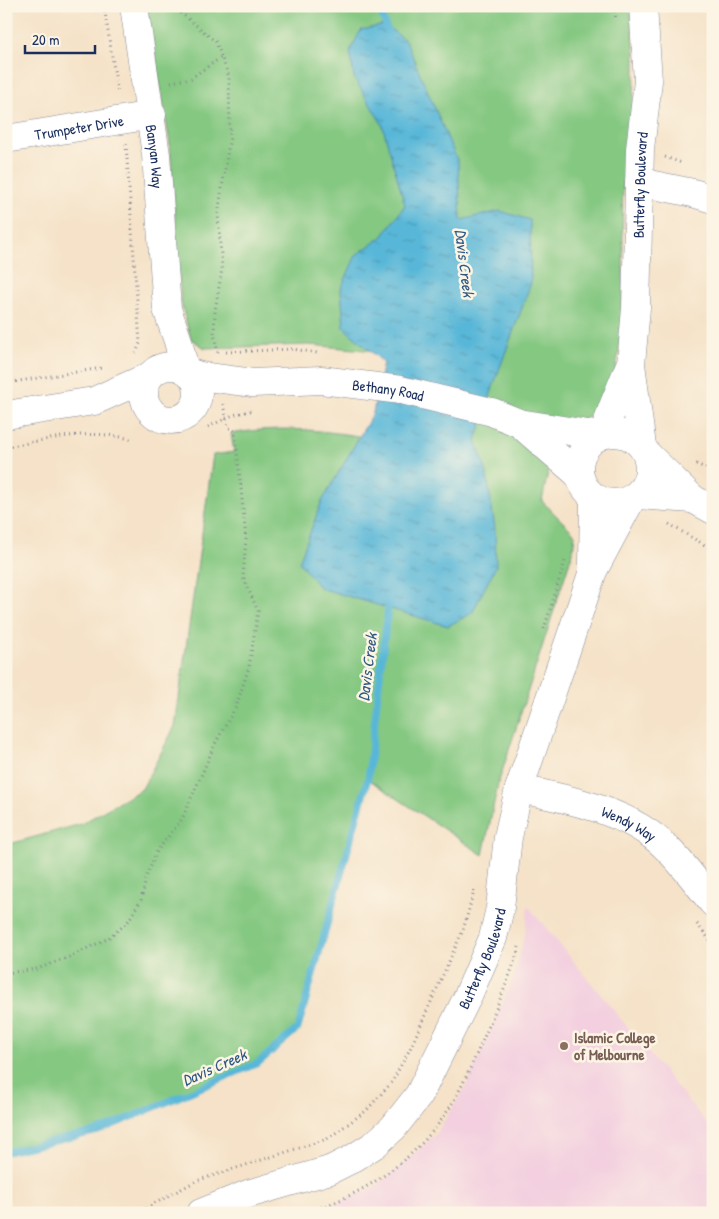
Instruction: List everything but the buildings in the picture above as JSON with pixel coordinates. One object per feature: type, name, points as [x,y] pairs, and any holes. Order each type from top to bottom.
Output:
[{"type":"street","name":"Banyan Way","points":[[134,6],[152,115],[167,309],[187,371]]},
{"type":"street","name":"Butterfly Boulevard","points":[[643,6],[648,81],[640,149],[636,308],[631,364],[645,450]]},
{"type":"street","name":"Trumpeter Drive","points":[[6,138],[152,115]]},
{"type":"street","points":[[639,182],[713,199]]},
{"type":"street","name":"Banyan Way","points":[[145,369],[167,309]]},
{"type":"street","name":"Butterfly Boulevard","points":[[602,435],[631,364]]},
{"type":"street","points":[[94,401],[145,369],[169,366],[187,371],[222,397]]},
{"type":"street","points":[[145,369],[145,400],[155,414]]},
{"type":"street","points":[[6,415],[94,401],[171,419],[200,417],[197,385],[187,371]]},
{"type":"street","name":"Bethany Road","points":[[200,417],[222,397],[253,383],[321,380],[401,390],[492,412],[519,423],[602,435],[625,434],[645,450],[703,505]]},
{"type":"street","name":"Bethany Road","points":[[519,423],[580,475],[588,491],[594,497],[608,503],[634,497],[703,505]]},
{"type":"street","points":[[580,475],[579,463],[583,452],[590,442],[602,435]]},
{"type":"street","points":[[634,497],[649,476],[650,465],[645,450]]},
{"type":"street","name":"Butterfly Boulevard","points":[[592,571],[594,497]]},
{"type":"street","name":"Butterfly Boulevard","points":[[201,1213],[248,1194],[330,1170],[352,1160],[374,1145],[404,1115],[435,1065],[493,938],[500,908],[508,837],[519,789],[592,571],[634,497]]},
{"type":"street","name":"Wendy Way","points":[[519,789],[596,810],[640,827],[672,853],[704,912]]},
{"type":"path","points":[[104,6],[123,119],[140,342],[145,369]]},
{"type":"path","points":[[6,973],[37,969],[69,957],[107,939],[127,923],[141,900],[146,875],[157,851],[182,820],[216,742],[236,707],[249,667],[258,611],[243,577],[245,528],[235,431],[228,426],[222,397],[214,334],[215,311],[222,269],[218,214],[230,137],[229,78],[216,42],[173,6]]},
{"type":"path","points":[[614,6],[616,22]]},
{"type":"path","points":[[640,149],[684,163]]},
{"type":"path","points":[[6,383],[111,366]]},
{"type":"path","points":[[222,397],[257,410]]},
{"type":"path","points":[[200,417],[222,397]]},
{"type":"path","points":[[6,447],[88,434],[117,435],[133,440]]},
{"type":"path","points":[[700,466],[713,471]]},
{"type":"path","points":[[680,530],[713,550]]},
{"type":"path","points":[[543,633],[568,554]]},
{"type":"path","points":[[137,1213],[196,1181],[326,1139],[366,1111],[392,1082],[410,1049],[463,930],[476,880]]},
{"type":"path","points":[[704,912],[713,944]]},
{"type":"shaded area","name":"Islamic College of Melbourne","points":[[528,906],[713,1131],[713,1213],[313,1213],[374,1187],[399,1168],[436,1134],[468,1083],[514,976],[525,934]]},
{"type":"green space","points":[[147,6],[630,6],[635,71],[623,187],[623,299],[618,358],[612,383],[598,409],[577,421],[558,423],[542,501],[575,534],[573,551],[498,784],[483,855],[368,779],[298,1028],[258,1063],[188,1093],[98,1131],[6,1152],[6,845],[81,824],[142,789],[175,726],[213,455],[234,452],[231,434],[255,430],[280,429],[353,435],[426,448],[389,352],[309,345],[205,348],[191,339],[181,303],[170,144]]},
{"type":"water","points":[[385,25],[406,41],[458,162],[461,220],[500,211],[530,220],[531,283],[495,381],[476,441],[486,470],[495,528],[496,566],[472,613],[448,626],[320,588],[299,562],[321,503],[373,413],[383,362],[344,328],[341,289],[356,255],[382,237],[405,205],[382,124],[354,78],[350,51],[361,30]]},
{"type":"waterway","name":"Davis Creek","points":[[378,6],[389,34]]},
{"type":"waterway","name":"Davis Creek","points":[[6,1152],[98,1131],[188,1093],[258,1063],[298,1028],[368,778],[389,599]]},
{"type":"place","name":"Islamic College of Melbourne","points":[[564,1046]]}]
